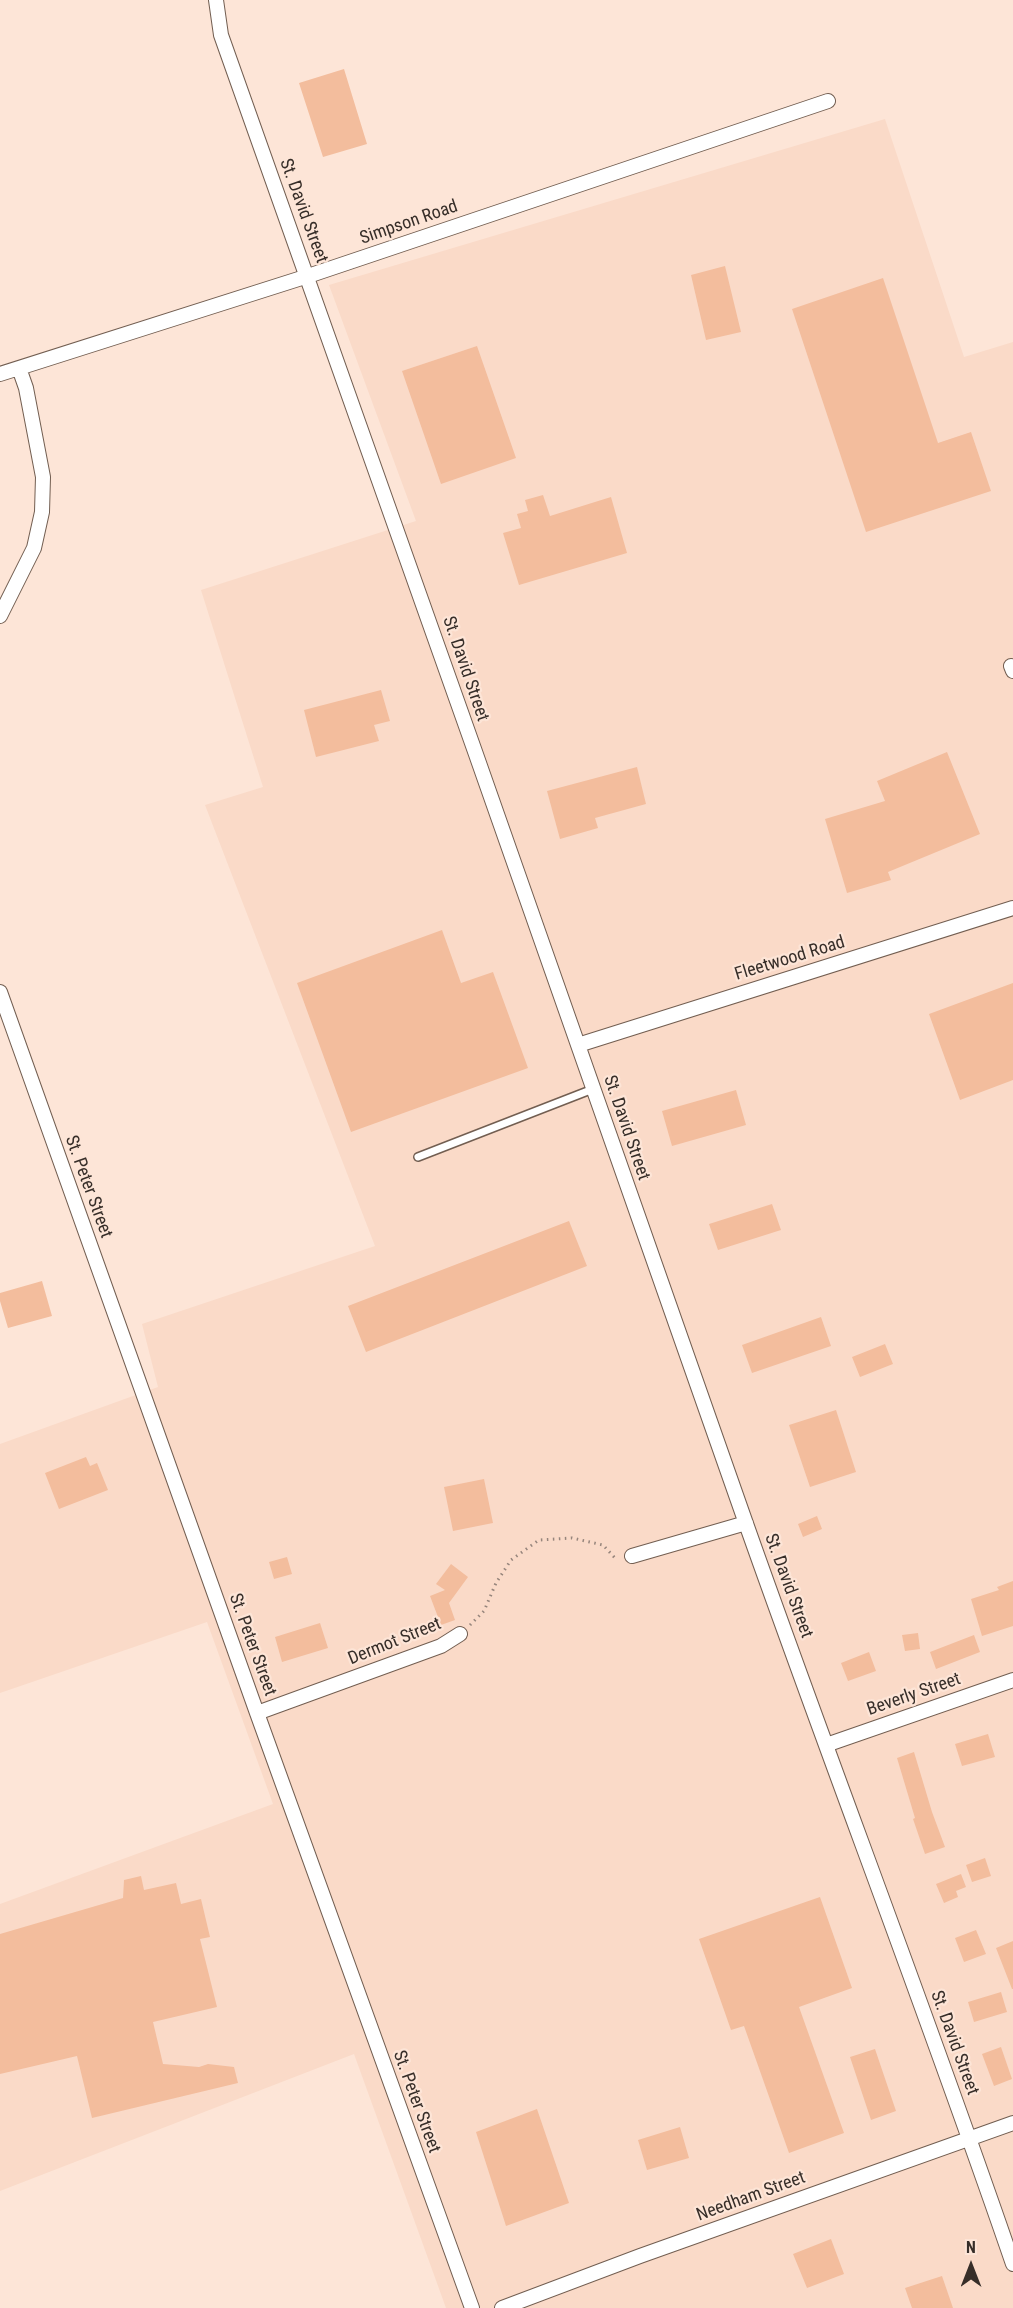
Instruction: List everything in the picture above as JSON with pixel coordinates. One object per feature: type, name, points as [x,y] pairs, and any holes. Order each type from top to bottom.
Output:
[{"type":"street","name":"St. David Street","points":[[216,0],[221,35],[308,276],[746,1523],[970,2138],[1013,2265]]},
{"type":"street","name":"Simpson Road","points":[[0,374],[308,276],[828,101]]},
{"type":"street","points":[[0,616],[34,548],[42,512],[43,477],[26,388],[19,369]]},
{"type":"street","name":"Fleetwood Road","points":[[578,1045],[1013,908]]},
{"type":"street","name":"St. Peter Street","points":[[0,992],[472,2308]]},
{"type":"street","points":[[632,1556],[746,1523]]},
{"type":"street","name":"Dermot Street","points":[[257,1713],[441,1646],[460,1634]]},
{"type":"street","name":"Beverly Street","points":[[826,1745],[1013,1680]]},
{"type":"street","name":"Needham Street","points":[[502,2308],[640,2256],[1013,2123]]},
{"type":"lane","points":[[418,1157],[593,1089]]},
{"type":"path","name":"Dermot Street","points":[[460,1634],[484,1611],[496,1583],[511,1560],[539,1540],[572,1538],[603,1545],[615,1558],[632,1556]]},
{"type":"shaded area","points":[[885,119],[964,357],[1013,342],[1013,2308],[446,2308],[354,2054],[0,2191],[0,1904],[273,1804],[207,1622],[0,1693],[0,1444],[158,1387],[142,1324],[375,1246],[205,805],[263,787],[201,590],[416,521],[329,285]]},
{"type":"building","points":[[344,69],[367,144],[323,157],[299,83]]},
{"type":"building","points":[[725,266],[741,332],[706,340],[691,275]]},
{"type":"building","points":[[883,278],[938,443],[971,432],[991,491],[866,532],[792,309]]},
{"type":"building","points":[[477,346],[516,458],[441,484],[402,371]]},
{"type":"building","points":[[543,495],[550,516],[611,497],[627,553],[519,585],[503,533],[521,528],[517,514],[528,511],[525,500]]},
{"type":"building","points":[[381,690],[390,721],[374,725],[379,741],[316,757],[304,710]]},
{"type":"building","points":[[947,752],[980,834],[888,872],[891,880],[847,893],[825,819],[885,801],[877,781]]},
{"type":"building","points":[[637,767],[646,804],[595,818],[598,828],[560,839],[547,791]]},
{"type":"building","points":[[442,930],[461,983],[493,972],[528,1068],[351,1132],[297,983]]},
{"type":"building","points":[[1013,983],[1013,1080],[960,1100],[929,1014]]},
{"type":"building","points":[[736,1090],[746,1125],[672,1146],[662,1111]]},
{"type":"building","points":[[772,1204],[781,1230],[718,1250],[709,1224]]},
{"type":"building","points":[[569,1221],[587,1266],[366,1352],[348,1306]]},
{"type":"building","points":[[42,1281],[52,1316],[8,1328],[0,1293]]},
{"type":"building","points":[[821,1317],[831,1346],[752,1373],[742,1345]]},
{"type":"building","points":[[885,1344],[893,1364],[860,1377],[852,1357]]},
{"type":"building","points":[[836,1410],[856,1472],[810,1487],[789,1425]]},
{"type":"building","points":[[86,1457],[90,1466],[97,1463],[108,1490],[59,1509],[45,1473]]},
{"type":"building","points":[[484,1479],[493,1523],[453,1531],[444,1487]]},
{"type":"building","points":[[817,1516],[822,1529],[803,1537],[798,1524]]},
{"type":"building","points":[[287,1557],[292,1574],[274,1579],[269,1562]]},
{"type":"building","points":[[451,1564],[468,1577],[449,1603],[455,1620],[441,1625],[430,1596],[445,1590],[436,1584]]},
{"type":"building","points":[[1013,1581],[1013,1626],[982,1636],[971,1599],[999,1590],[997,1587]]},
{"type":"building","points":[[320,1623],[328,1648],[282,1662],[275,1637]]},
{"type":"building","points":[[918,1633],[920,1649],[905,1651],[902,1635]]},
{"type":"building","points":[[974,1635],[980,1652],[936,1669],[930,1652]]},
{"type":"building","points":[[869,1652],[876,1671],[848,1681],[841,1663]]},
{"type":"building","points":[[988,1734],[995,1757],[962,1766],[955,1744]]},
{"type":"building","points":[[914,1752],[945,1847],[925,1854],[897,1758]]},
{"type":"building","points":[[985,1858],[991,1876],[972,1882],[966,1865]]},
{"type":"building","points":[[961,1874],[966,1887],[956,1891],[958,1897],[944,1903],[936,1884]]},
{"type":"building","points":[[141,1876],[144,1890],[176,1883],[181,1904],[201,1899],[210,1937],[200,1939],[217,2007],[153,2022],[163,2064],[199,2067],[208,2064],[234,2067],[238,2083],[92,2118],[77,2056],[0,2074],[0,1934],[123,1898],[124,1880]]},
{"type":"building","points":[[820,1897],[852,1988],[799,2007],[844,2133],[789,2153],[744,2026],[731,2030],[699,1939]]},
{"type":"building","points":[[976,1930],[986,1954],[964,1962],[955,1938]]},
{"type":"building","points":[[1013,1941],[1013,1989],[1012,1989],[996,1948]]},
{"type":"building","points":[[1001,1992],[1007,2012],[974,2022],[968,2002]]},
{"type":"building","points":[[1001,2047],[1012,2079],[994,2086],[982,2054]]},
{"type":"building","points":[[875,2049],[896,2111],[871,2120],[850,2057]]},
{"type":"building","points":[[537,2109],[569,2203],[506,2226],[476,2132]]},
{"type":"building","points":[[680,2127],[689,2158],[647,2170],[638,2140]]},
{"type":"building","points":[[831,2239],[844,2274],[807,2288],[793,2254]]},
{"type":"building","points":[[942,2276],[953,2308],[912,2308],[905,2288]]}]
